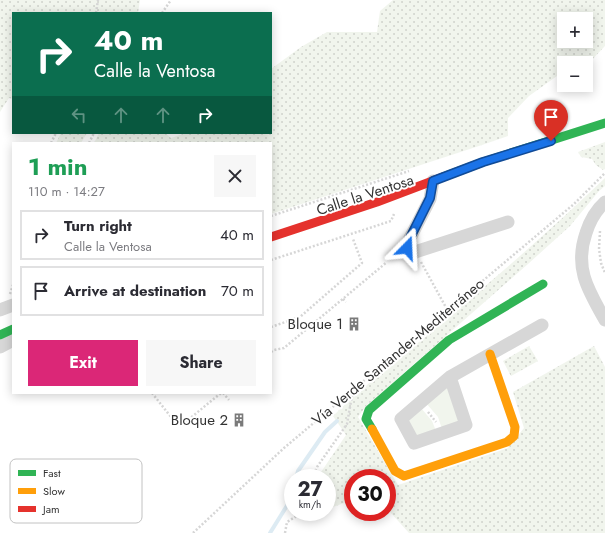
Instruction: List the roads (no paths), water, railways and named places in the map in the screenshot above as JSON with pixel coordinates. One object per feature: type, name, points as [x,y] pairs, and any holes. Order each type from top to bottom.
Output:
[{"type":"main road","name":"Calle la Ventosa","points":[[403,182],[483,162],[605,124]]},
{"type":"main road","name":"Calle la Ventosa","points":[[272,237],[377,202],[483,162]]},
{"type":"main road","points":[[490,354],[515,427],[514,436],[507,442],[418,472],[404,476],[395,471],[366,419],[369,410],[449,340],[542,284]]},
{"type":"main road","points":[[0,335],[12,329]]},
{"type":"street","name":"Calle la Ventosa","points":[[433,181],[430,198],[407,244],[407,248],[412,253],[508,222]]},
{"type":"street","points":[[605,202],[598,208],[590,222],[582,243],[581,261],[589,292],[605,320]]},
{"type":"street","points":[[0,310],[12,305]]},
{"type":"street","points":[[450,377],[466,425],[414,443],[400,419],[450,377],[542,325]]},
{"type":"street","points":[[0,347],[12,341]]},
{"type":"waterway","points":[[299,469],[325,432],[337,421]]},
{"type":"waterway","points":[[270,533],[284,510]]},
{"type":"place","name":"Bloque 1","points":[[354,324]]},
{"type":"place","name":"Bloque 2","points":[[239,420]]}]
